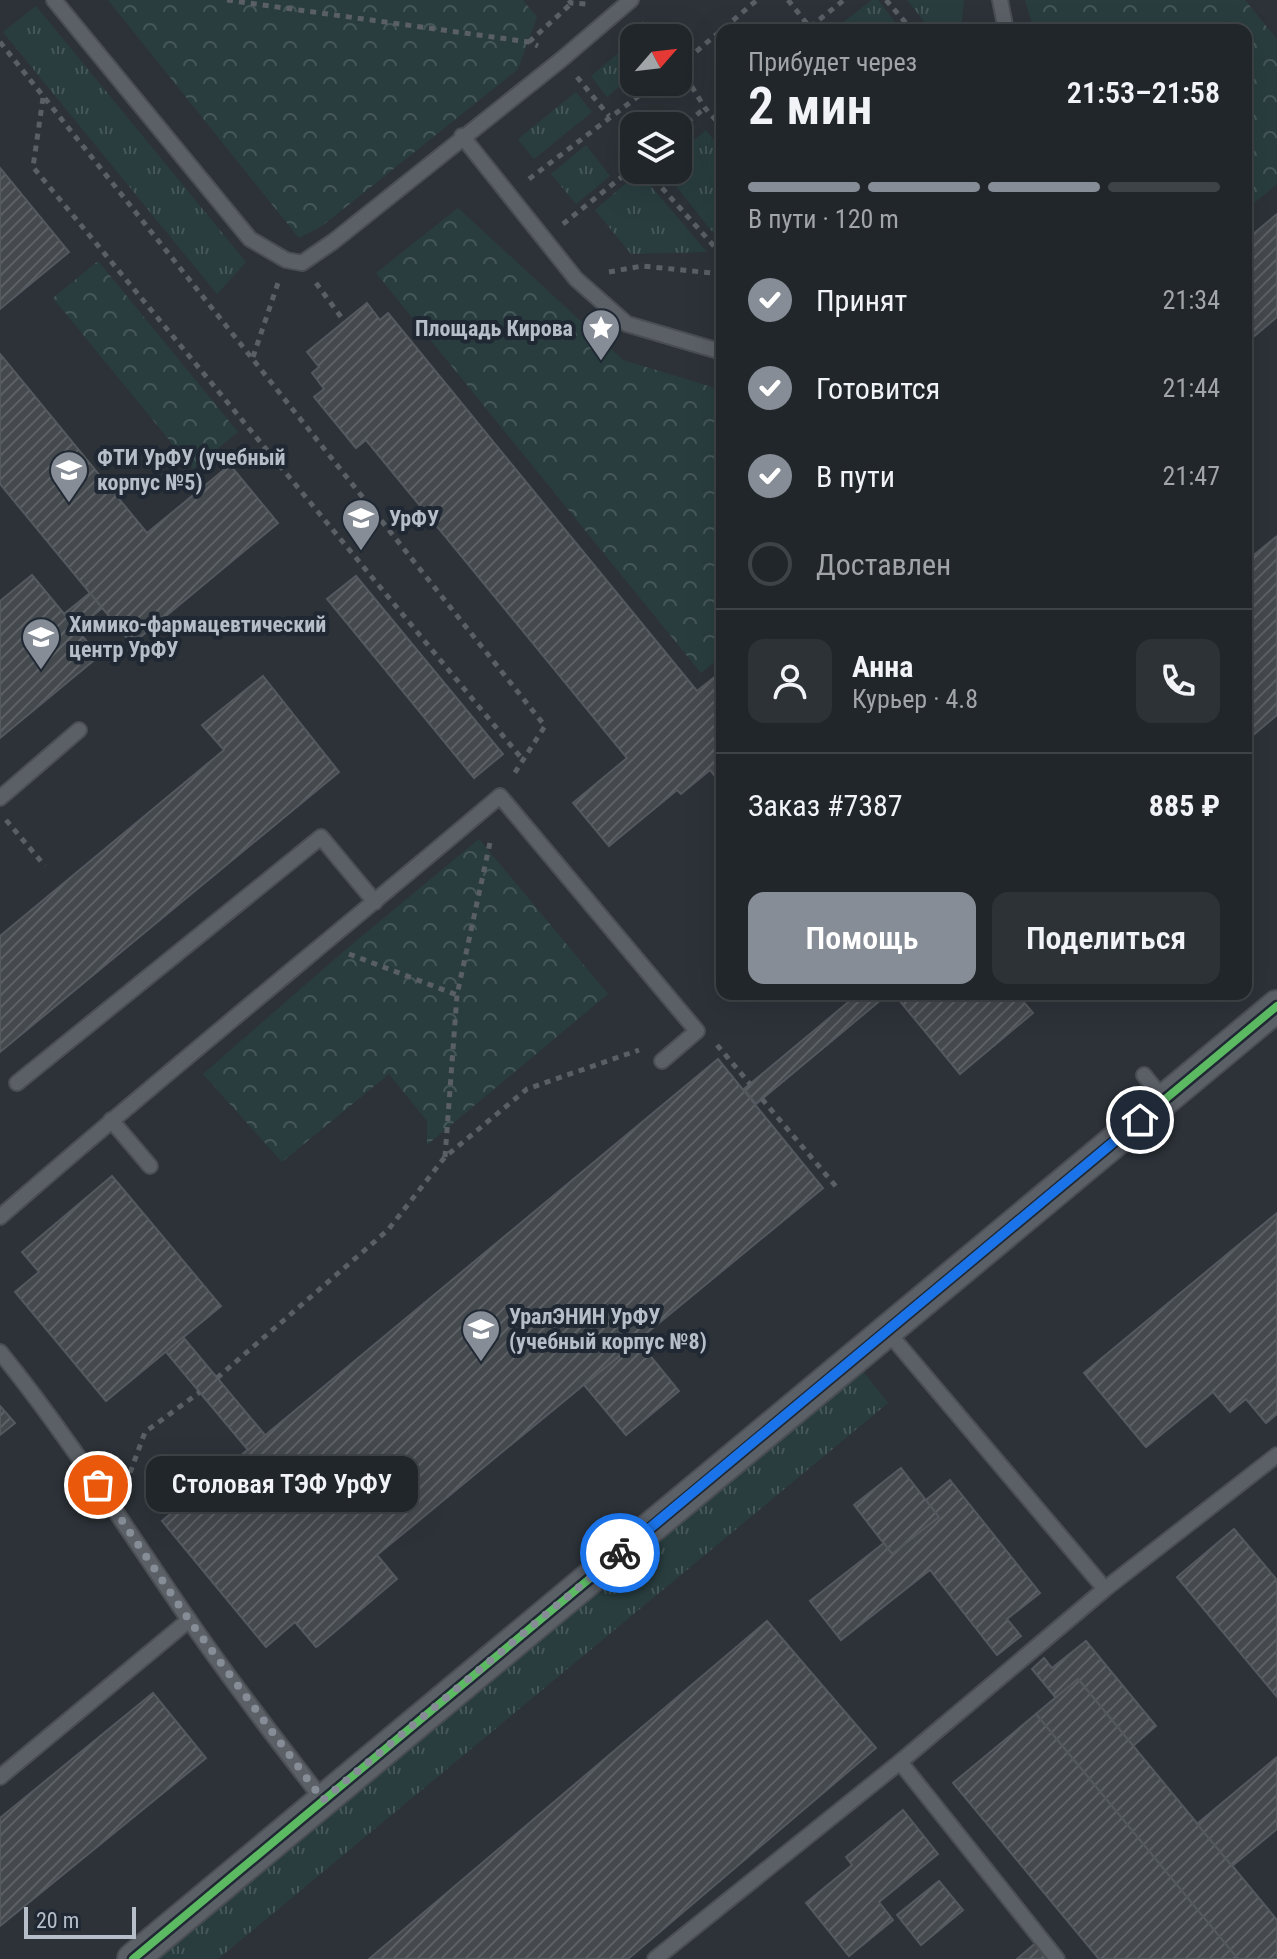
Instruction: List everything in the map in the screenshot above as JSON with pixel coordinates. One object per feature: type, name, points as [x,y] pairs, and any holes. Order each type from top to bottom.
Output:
[{"type":"street","points":[[133,1959],[1277,1006]]},
{"type":"lane","points":[[54,0],[250,239],[286,260],[302,263],[334,241],[562,59],[631,0]]},
{"type":"lane","points":[[1000,0],[1005,24]]},
{"type":"lane","points":[[462,136],[576,279],[627,324],[716,350]]},
{"type":"lane","points":[[0,798],[79,730]]},
{"type":"lane","points":[[0,1217],[111,1120],[500,796],[697,1031],[662,1061]]},
{"type":"lane","points":[[17,1083],[321,837],[375,902]]},
{"type":"lane","points":[[1144,1075],[1164,1100]]},
{"type":"lane","points":[[111,1120],[150,1166]]},
{"type":"lane","points":[[887,1331],[1105,1589]]},
{"type":"lane","points":[[0,1352],[44,1406],[189,1620],[323,1800]]},
{"type":"lane","points":[[655,1959],[900,1762],[1105,1589],[1277,1455]]},
{"type":"lane","points":[[0,1777],[189,1620]]},
{"type":"lane","points":[[900,1762],[1057,1959]]},
{"type":"path","points":[[227,0],[529,42],[572,1]]},
{"type":"path","points":[[728,24],[757,0]]},
{"type":"path","points":[[788,0],[807,24]]},
{"type":"path","points":[[817,24],[844,0]]},
{"type":"path","points":[[886,0],[907,24]]},
{"type":"path","points":[[692,54],[716,34]]},
{"type":"path","points":[[0,42],[545,726],[500,796],[457,995],[445,1157]]},
{"type":"path","points":[[692,88],[716,120]]},
{"type":"path","points":[[509,195],[637,96]]},
{"type":"path","points":[[43,97],[33,167],[523,760]]},
{"type":"path","points":[[692,119],[705,108]]},
{"type":"path","points":[[545,238],[620,178]]},
{"type":"path","points":[[659,184],[716,248]]},
{"type":"path","points":[[253,357],[286,260]]},
{"type":"path","points":[[302,263],[344,321]]},
{"type":"path","points":[[576,279],[642,266],[716,273]]},
{"type":"path","points":[[0,814],[45,866]]},
{"type":"path","points":[[324,945],[457,995]]},
{"type":"path","points":[[697,1031],[712,1039],[750,1084]]},
{"type":"path","points":[[217,1378],[388,1230],[445,1157],[527,1089],[640,1050]]},
{"type":"path","points":[[762,1099],[839,1190]]},
{"type":"path","points":[[116,1511],[145,1432],[200,1392]]},
{"type":"green space","points":[[108,0],[523,0],[537,17],[518,69],[322,226],[299,238]]},
{"type":"green space","points":[[872,0],[878,0],[896,24],[841,24]]},
{"type":"green space","points":[[907,0],[964,0],[962,24],[926,24]]},
{"type":"green space","points":[[1025,0],[1245,0],[1277,39],[1277,184],[1252,205],[1252,24],[1032,24]]},
{"type":"green space","points":[[36,6],[246,262],[217,294],[3,32]]},
{"type":"green space","points":[[620,52],[620,86],[607,97],[591,76]]},
{"type":"green space","points":[[576,92],[592,112],[534,159],[518,139]]},
{"type":"green space","points":[[706,130],[716,142],[716,236],[674,184],[692,184],[692,142]]},
{"type":"green space","points":[[586,145],[610,176],[576,204],[551,174]]},
{"type":"green space","points":[[625,184],[649,184],[707,252],[631,254],[595,210]]},
{"type":"green space","points":[[458,208],[623,360],[716,388],[716,661],[701,673],[376,273]]},
{"type":"green space","points":[[98,261],[238,432],[193,469],[53,298]]},
{"type":"green space","points":[[479,839],[608,994],[427,1145],[427,1121],[389,1074],[282,1162],[203,1074]]},
{"type":"green space","points":[[862,1370],[888,1403],[218,1959],[153,1959]]},
{"type":"building","points":[[0,168],[69,252],[0,309]]},
{"type":"building","points":[[1277,214],[1277,317],[1252,338],[1252,235]]},
{"type":"building","points":[[367,303],[380,320],[388,313],[697,691],[716,676],[716,778],[710,770],[681,794],[677,790],[609,846],[573,803],[627,758],[366,440],[356,448],[314,397],[324,389],[312,373],[319,367],[307,352]]},
{"type":"building","name":"ФТИ УрФУ (учебный корпус №5)","points":[[0,354],[147,533],[230,465],[278,523],[132,644],[0,484]]},
{"type":"building","points":[[1277,536],[1277,715],[1252,736],[1252,557]]},
{"type":"building","name":"Химико-фармацевтический центр УрФУ","points":[[32,575],[99,656],[0,738],[0,601]]},
{"type":"building","points":[[356,576],[503,754],[474,778],[327,599]]},
{"type":"building","points":[[90,593],[102,608],[76,629],[64,614]]},
{"type":"building","points":[[263,676],[339,772],[0,1052],[0,936],[224,750],[202,725]]},
{"type":"building","points":[[851,1000],[881,1000],[756,1104],[744,1089]]},
{"type":"building","points":[[899,1000],[1022,1000],[1033,1013],[960,1074]]},
{"type":"building","name":"УралЭНИН УрФУ (учебный корпус №8)","points":[[718,1059],[823,1188],[377,1555],[397,1579],[318,1646],[295,1622],[266,1647],[162,1521]]},
{"type":"building","points":[[112,1176],[221,1306],[106,1401],[15,1292],[39,1272],[22,1252]]},
{"type":"building","points":[[1277,1213],[1277,1414],[1266,1423],[1246,1399],[1230,1412],[1213,1392],[1146,1447],[1084,1373]]},
{"type":"building","points":[[183,1337],[265,1435],[248,1450],[166,1352]]},
{"type":"building","points":[[638,1341],[679,1391],[626,1435],[584,1385]]},
{"type":"building","points":[[0,1406],[15,1423],[0,1435]]},
{"type":"building","points":[[901,1468],[939,1517],[892,1554],[854,1505]]},
{"type":"building","points":[[950,1480],[1040,1593],[1007,1619],[1021,1636],[997,1655],[930,1570],[841,1640],[810,1601],[884,1543],[892,1554],[939,1517],[926,1500]]},
{"type":"building","points":[[1234,1529],[1277,1580],[1277,1697],[1177,1577]]},
{"type":"building","points":[[767,1621],[876,1748],[628,1959],[369,1959]]},
{"type":"building","points":[[1086,1641],[1156,1726],[1133,1746],[1078,1679],[1056,1698],[1032,1669],[1044,1658],[1052,1668]]},
{"type":"building","points":[[1078,1679],[1277,1920],[1277,1959],[1238,1959],[1036,1714]]},
{"type":"building","points":[[153,1693],[206,1758],[0,1926],[0,1818]]},
{"type":"building","points":[[1036,1714],[1238,1959],[1099,1959],[953,1783]]},
{"type":"building","points":[[1277,1757],[1277,1829],[1232,1866],[1197,1824]]},
{"type":"building","points":[[903,1810],[938,1854],[879,1902],[893,1920],[849,1956],[806,1903],[852,1865],[846,1857]]},
{"type":"building","points":[[939,1881],[963,1910],[921,1945],[897,1915]]},
{"type":"building","points":[[1037,1942],[1051,1959],[1017,1959]]},
{"type":"cycle path","points":[[133,1959],[1277,1006]]},
{"type":"way so far","points":[[98,1485],[189,1620],[323,1800],[620,1553]]},
{"type":"place","name":"Площадь Кирова","points":[[601,362]]},
{"type":"place","name":"ФТИ УрФУ (учебный корпус №5)","points":[[69,504]]},
{"type":"place","name":"УрФУ","points":[[361,552]]},
{"type":"place","name":"Химико-фармацевтический центр УрФУ","points":[[41,671]]},
{"type":"place","name":"УралЭНИН УрФУ (учебный корпус №8)","points":[[481,1363]]},
{"type":"place","name":"Столовая ТЭФ УрФУ","points":[[98,1485]]},
{"type":"route","points":[[620,1553],[1140,1120]]}]
